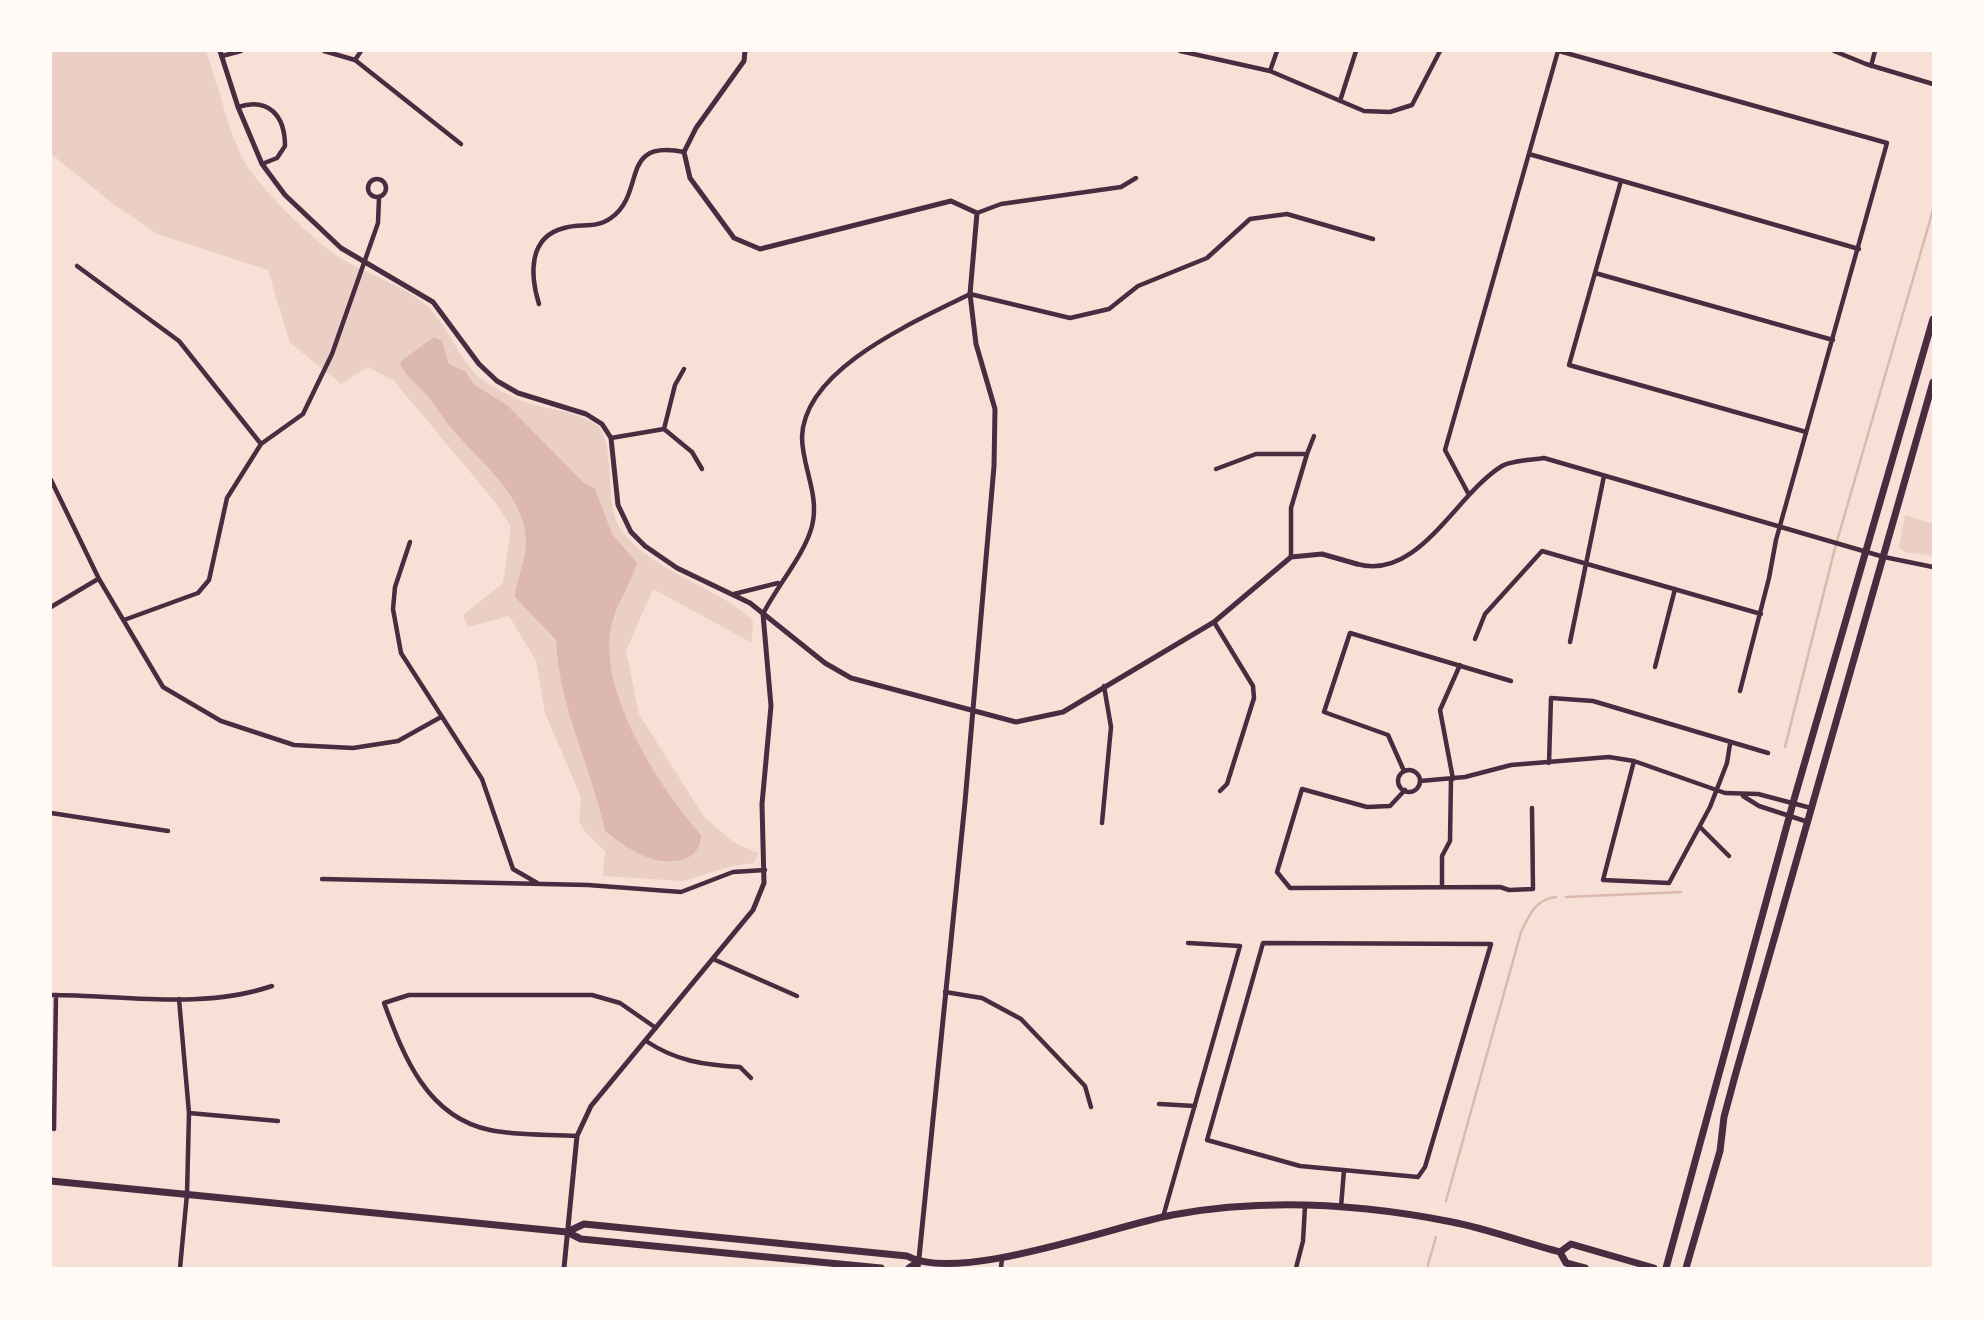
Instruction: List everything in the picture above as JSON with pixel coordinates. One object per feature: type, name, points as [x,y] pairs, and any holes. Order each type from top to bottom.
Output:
[{"type":"main road","points":[[1666,1268],[1793,803],[1933,319]]},
{"type":"main road","points":[[1686,1268],[1720,1151],[1727,1107],[1933,382]]},
{"type":"main road","points":[[51,1181],[567,1232],[583,1240],[881,1268]]},
{"type":"main road","points":[[909,1268],[1002,1257],[1075,1242],[1163,1217],[1238,1205],[1342,1207],[1455,1223],[1560,1252],[1566,1263],[1585,1268]]},
{"type":"main road","points":[[567,1232],[584,1224],[907,1255],[918,1265]]},
{"type":"main road","points":[[1560,1252],[1571,1244],[1654,1268]]},
{"type":"street","points":[[241,51],[221,53],[238,107],[262,164],[285,195],[320,231],[433,302],[479,364],[497,381],[518,393],[593,417],[606,428],[611,438],[615,495],[631,532],[653,552],[677,568],[734,594],[825,663],[851,678],[972,713],[1016,722],[1063,712],[1214,622],[1291,557],[1322,554],[1375,569],[1422,548],[1468,493],[1504,464],[1544,458],[1830,541],[1933,567]]},
{"type":"street","points":[[324,51],[355,60],[461,144]]},
{"type":"street","points":[[355,60],[360,51]]},
{"type":"street","points":[[746,51],[744,61],[696,128],[684,152],[691,178],[726,228],[734,238],[760,249],[951,201],[977,213],[1001,204],[1121,187],[1136,178]]},
{"type":"street","points":[[1180,51],[1270,71],[1364,111],[1390,112],[1412,105],[1440,51]]},
{"type":"street","points":[[1270,71],[1277,51]]},
{"type":"street","points":[[1340,101],[1356,51]]},
{"type":"street","points":[[1468,493],[1445,450],[1559,51],[1887,143],[1780,526],[1761,614],[1740,691]]},
{"type":"street","points":[[1834,51],[1871,66],[1933,85]]},
{"type":"street","points":[[1871,66],[1875,51]]},
{"type":"street","points":[[238,107],[262,104],[274,110],[281,121],[285,146],[277,158],[262,164]]},
{"type":"street","points":[[539,304],[532,283],[538,245],[551,233],[566,227],[593,226],[609,219],[621,209],[638,163],[648,152],[664,148],[684,152]]},
{"type":"street","points":[[1529,154],[1858,249]]},
{"type":"street","points":[[124,620],[198,593],[209,580],[228,498],[261,444],[303,414],[332,354],[363,260],[379,223],[379,198],[386,192],[386,186],[381,180],[375,179],[368,189],[370,195],[379,198]]},
{"type":"street","points":[[1620,181],[1569,365],[1807,432]]},
{"type":"street","points":[[918,1265],[994,466],[995,409],[975,344],[970,294],[977,213]]},
{"type":"street","points":[[564,1268],[577,1136],[591,1106],[756,905],[763,888],[765,870],[762,804],[771,706],[763,614],[801,550],[813,522],[814,499],[802,439],[806,416],[815,397],[831,379],[861,355],[898,331],[970,294],[1070,318],[1109,309],[1138,286],[1207,258],[1250,219],[1287,214],[1373,239]]},
{"type":"street","points":[[78,265],[179,341],[261,444]]},
{"type":"street","points":[[1595,273],[1833,340]]},
{"type":"street","points":[[664,429],[675,385],[684,369]]},
{"type":"street","points":[[611,438],[664,429],[692,452],[702,469]]},
{"type":"street","points":[[1291,557],[1291,508],[1314,436]]},
{"type":"street","points":[[1216,469],[1256,454],[1307,454]]},
{"type":"street","points":[[1570,642],[1588,565],[1604,476]]},
{"type":"street","points":[[51,480],[99,579],[163,687],[221,722],[294,745],[354,748],[398,741],[441,717]]},
{"type":"street","points":[[410,542],[395,587],[393,609],[397,637],[405,661],[482,779],[513,869],[540,885]]},
{"type":"street","points":[[1475,639],[1485,614],[1542,551],[1761,614]]},
{"type":"street","points":[[51,607],[99,579]]},
{"type":"street","points":[[734,594],[779,583]]},
{"type":"street","points":[[1655,667],[1675,589]]},
{"type":"street","points":[[1214,622],[1253,686],[1254,698],[1227,784],[1220,791]]},
{"type":"street","points":[[1404,771],[1388,735],[1324,712],[1350,633],[1511,681]]},
{"type":"street","points":[[1442,887],[1442,856],[1450,841],[1452,779],[1440,710],[1460,665]]},
{"type":"street","points":[[1102,823],[1111,727],[1104,686]]},
{"type":"street","points":[[1549,763],[1551,698],[1593,701],[1730,744],[1768,753]]},
{"type":"street","points":[[1634,761],[1602,880],[1669,883],[1717,790],[1727,763],[1730,744]]},
{"type":"street","points":[[1420,781],[1452,779],[1503,766],[1597,757],[1634,761],[1717,790],[1743,795],[1758,794],[1812,808]]},
{"type":"street","points":[[1404,771],[1416,772],[1420,781]]},
{"type":"street","points":[[1404,771],[1399,781],[1405,790]]},
{"type":"street","points":[[1420,781],[1415,790],[1405,790],[1390,806],[1367,807],[1302,789],[1277,872],[1290,888],[1533,889],[1532,808]]},
{"type":"street","points":[[1743,795],[1759,807],[1808,822]]},
{"type":"street","points":[[51,813],[168,831]]},
{"type":"street","points":[[1700,827],[1729,856]]},
{"type":"street","points":[[322,879],[681,892],[733,872],[765,870]]},
{"type":"street","points":[[1163,1217],[1240,946],[1188,943]]},
{"type":"street","points":[[1263,943],[1491,944],[1423,1173],[1411,1178],[1343,1170],[1300,1166],[1207,1140],[1263,943]]},
{"type":"street","points":[[713,959],[797,996]]},
{"type":"street","points":[[54,1129],[53,995],[179,999],[243,996],[272,986]]},
{"type":"street","points":[[944,992],[982,998],[1021,1019],[1085,1086],[1091,1107]]},
{"type":"street","points":[[577,1136],[490,1130],[459,1120],[429,1096],[403,1052],[384,1003],[409,995],[592,995],[620,1003],[656,1028]]},
{"type":"street","points":[[179,999],[189,1113],[187,1194],[180,1268]]},
{"type":"street","points":[[646,1041],[667,1055],[699,1065],[740,1067],[751,1079]]},
{"type":"street","points":[[1159,1104],[1195,1106]]},
{"type":"street","points":[[189,1113],[278,1121]]},
{"type":"street","points":[[1342,1207],[1343,1170]]},
{"type":"street","points":[[1296,1268],[1303,1241],[1305,1206]]},
{"type":"street","points":[[1000,1268],[1002,1257]]},
{"type":"shaded area","points":[[51,51],[206,51],[244,161],[271,196],[297,222],[343,259],[424,303],[481,379],[528,403],[587,419],[601,431],[606,442],[615,516],[620,528],[632,543],[665,567],[721,598],[753,621],[752,643],[653,589],[626,651],[639,714],[704,817],[733,842],[758,853],[754,863],[732,866],[683,881],[603,876],[605,851],[585,832],[579,821],[581,797],[545,713],[536,661],[509,616],[468,627],[463,615],[503,583],[511,527],[495,502],[394,381],[368,367],[341,384],[290,343],[268,270],[157,234],[115,205],[51,154]]},
{"type":"shaded area","points":[[434,337],[442,341],[449,364],[466,372],[473,384],[507,405],[583,482],[595,489],[612,534],[637,563],[616,611],[611,628],[609,654],[623,710],[636,738],[668,792],[701,835],[697,849],[687,858],[665,861],[643,856],[605,831],[569,713],[558,665],[556,640],[515,597],[526,547],[523,523],[517,508],[498,479],[449,426],[427,395],[401,366],[400,362]]},
{"type":"shaded area","points":[[1905,515],[1933,524],[1933,556],[1905,552],[1899,547]]},
{"type":"waterway","points":[[1785,747],[1835,548],[1933,210]]},
{"type":"waterway","points":[[1566,897],[1681,892]]},
{"type":"waterway","points":[[1446,1201],[1521,932],[1538,904],[1556,897]]},
{"type":"waterway","points":[[1427,1268],[1436,1237]]}]
